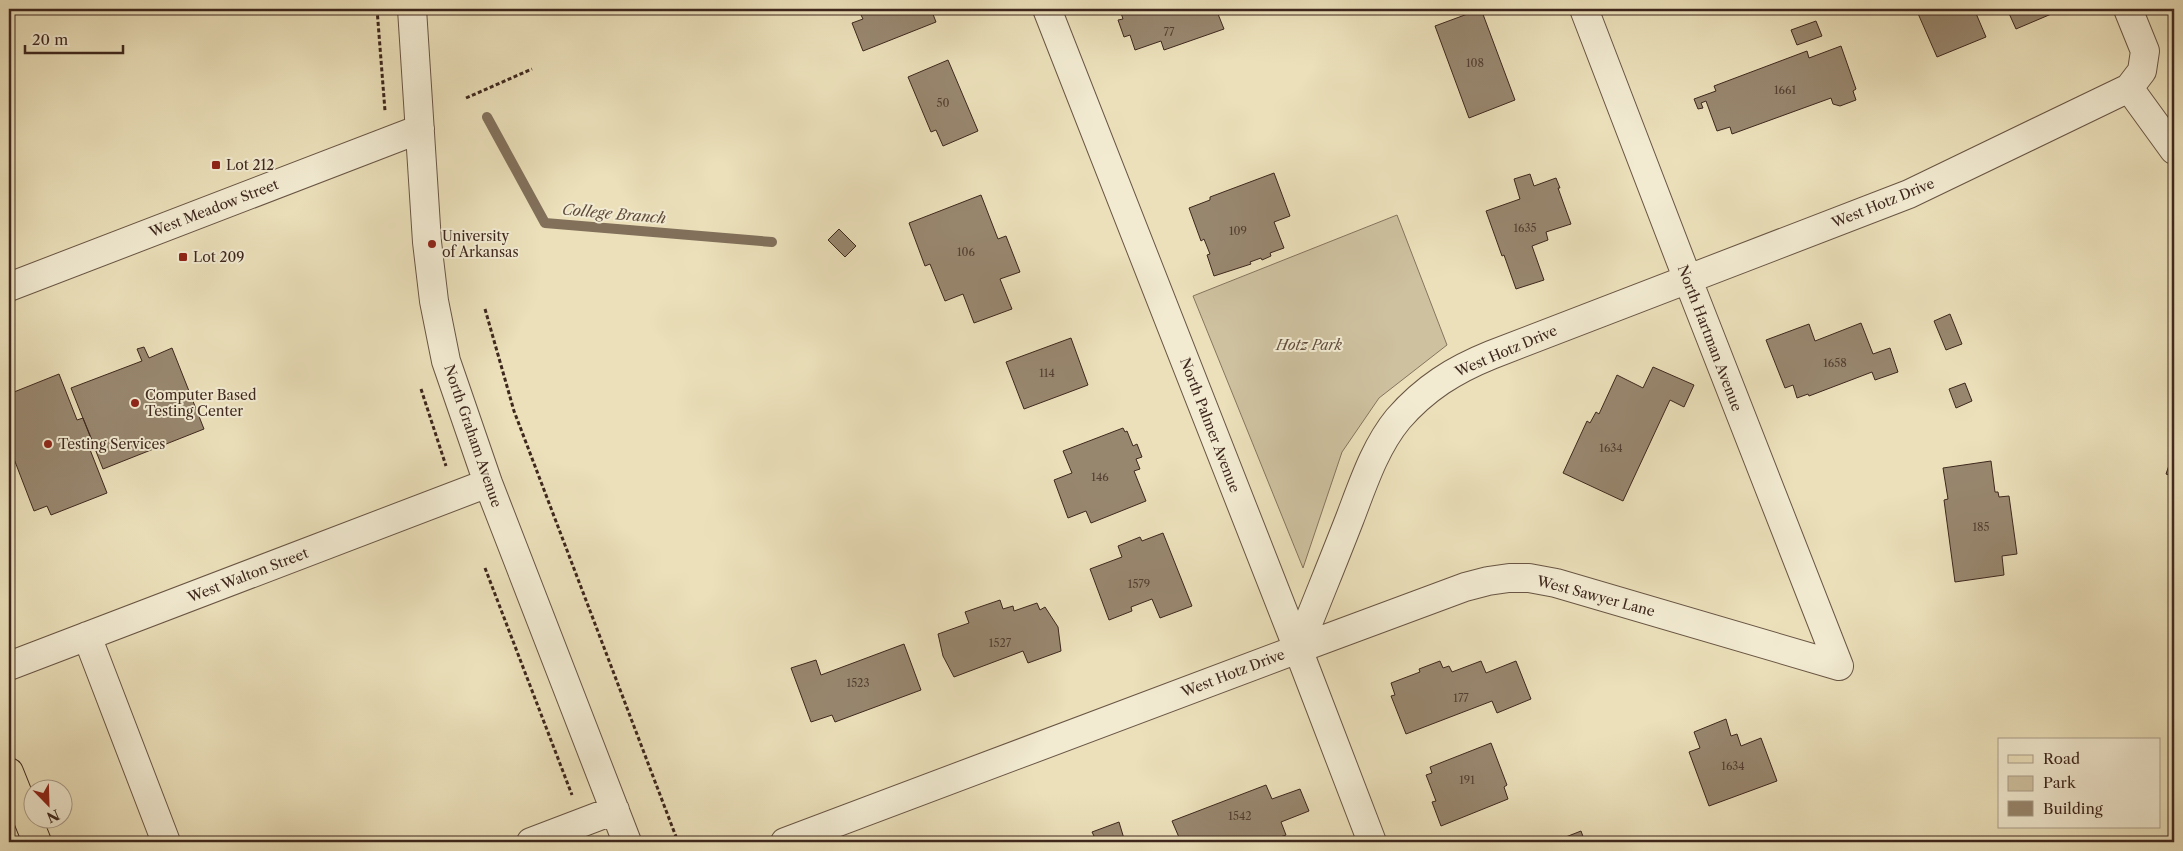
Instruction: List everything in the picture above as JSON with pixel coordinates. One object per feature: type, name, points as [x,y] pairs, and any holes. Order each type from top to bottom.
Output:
[{"type":"main road","points":[[9,772],[37,842]]},
{"type":"street","name":"North Graham Avenue","points":[[412,9],[427,242],[434,301],[446,360],[488,483],[627,842]]},
{"type":"street","name":"North Palmer Avenue","points":[[1047,9],[1372,842]]},
{"type":"street","name":"North Hartman Avenue","points":[[1584,9],[1840,666]]},
{"type":"street","points":[[2128,9],[2145,51],[2142,71],[2129,88],[2174,150]]},
{"type":"street","name":"West Hotz Drive","points":[[786,842],[1298,649],[1367,475],[1382,443],[1398,420],[1418,399],[1440,380],[1466,365],[1909,194],[2129,88]]},
{"type":"street","name":"West Meadow Street","points":[[9,287],[420,129]]},
{"type":"street","name":"West Walton Street","points":[[9,666],[488,483]]},
{"type":"street","name":"West Sawyer Lane","points":[[1298,649],[1465,587],[1509,578],[1529,578],[1556,583],[1840,666]]},
{"type":"street","points":[[87,636],[166,842]]},
{"type":"street","points":[[531,842],[615,810]]},
{"type":"path","points":[[466,98],[532,69]]},
{"type":"path","points":[[485,309],[495,348],[523,434],[678,842]]},
{"type":"green space","name":"Hotz Park","points":[[1397,215],[1447,345],[1379,398],[1342,452],[1303,568],[1193,296]]},
{"type":"building","points":[[858,9],[931,9],[936,22],[863,51],[852,23],[863,19]]},
{"type":"building","points":[[1114,9],[1216,9],[1224,29],[1164,50],[1161,41],[1135,50],[1130,35],[1124,37],[1118,20],[1123,19],[1120,10],[1115,12]]},
{"type":"building","points":[[1481,9],[1515,100],[1469,118],[1435,26]]},
{"type":"building","points":[[1916,9],[1980,9],[1975,11],[1986,37],[1937,57]]},
{"type":"building","points":[[2007,9],[2054,9],[2056,12],[2016,29]]},
{"type":"building","points":[[1816,21],[1822,36],[1797,45],[1791,30]]},
{"type":"building","points":[[1841,46],[1856,89],[1853,91],[1856,100],[1840,106],[1833,104],[1831,98],[1732,134],[1730,127],[1717,131],[1706,101],[1701,103],[1703,108],[1698,109],[1694,99],[1716,91],[1714,86],[1807,51],[1809,58]]},
{"type":"building","points":[[948,60],[978,131],[943,146],[936,130],[931,132],[908,77]]},
{"type":"building","points":[[1274,173],[1290,216],[1274,222],[1284,248],[1270,253],[1271,256],[1262,260],[1261,258],[1250,262],[1251,264],[1214,276],[1207,255],[1210,254],[1204,239],[1201,241],[1189,208],[1210,200],[1210,197]]},
{"type":"building","points":[[1530,174],[1534,186],[1556,178],[1571,224],[1546,232],[1548,240],[1532,246],[1544,280],[1516,289],[1486,211],[1520,199],[1514,179]]},
{"type":"building","points":[[981,195],[998,239],[1006,236],[1020,272],[1000,279],[1012,309],[974,323],[963,294],[945,301],[930,264],[925,266],[909,223]]},
{"type":"building","points":[[839,229],[856,246],[845,257],[828,240]]},
{"type":"building","points":[[1950,314],[1962,344],[1946,350],[1934,321]]},
{"type":"building","points":[[1861,323],[1873,354],[1890,348],[1898,372],[1875,380],[1872,372],[1809,396],[1808,394],[1797,398],[1793,385],[1785,388],[1766,340],[1809,324],[1815,341]]},
{"type":"building","points":[[1071,338],[1088,385],[1024,409],[1006,362]]},
{"type":"building","name":"Computer Based Testing Center","points":[[144,347],[149,358],[172,348],[204,429],[103,469],[71,388],[142,361],[137,349]]},
{"type":"building","points":[[1653,367],[1694,385],[1684,407],[1670,400],[1623,501],[1563,473],[1587,421],[1590,423],[1596,412],[1599,414],[1617,375],[1643,388]]},
{"type":"building","name":"Testing Services","points":[[59,374],[77,420],[83,418],[92,440],[87,442],[107,493],[51,515],[47,506],[34,511],[9,446],[9,394]]},
{"type":"building","points":[[1965,383],[1972,401],[1956,408],[1949,389]]},
{"type":"building","points":[[1123,428],[1125,432],[1127,431],[1133,446],[1137,444],[1142,457],[1136,459],[1140,469],[1134,471],[1146,501],[1091,523],[1086,511],[1068,518],[1054,480],[1072,473],[1063,451]]},
{"type":"building","points":[[2174,451],[2174,477],[2166,474]]},
{"type":"building","points":[[1991,461],[1995,492],[1998,492],[1999,497],[2009,496],[2017,554],[2002,556],[2004,575],[1955,582],[1944,500],[1948,499],[1943,468]]},
{"type":"building","points":[[1163,533],[1192,606],[1160,618],[1152,599],[1131,607],[1132,611],[1109,620],[1090,569],[1122,557],[1118,546],[1140,537],[1142,541]]},
{"type":"building","points":[[1000,600],[1003,609],[1013,606],[1014,611],[1037,603],[1040,610],[1045,607],[1058,627],[1061,651],[1028,663],[1023,651],[954,677],[943,656],[938,634],[969,623],[965,612]]},
{"type":"building","points":[[904,644],[921,690],[835,722],[832,715],[811,722],[791,668],[816,660],[821,675]]},
{"type":"building","points":[[1440,661],[1443,668],[1449,666],[1452,672],[1481,661],[1486,673],[1516,661],[1531,699],[1497,713],[1492,701],[1406,734],[1391,696],[1395,695],[1391,683],[1420,672],[1419,669]]},
{"type":"building","points":[[1726,719],[1731,736],[1737,734],[1741,746],[1761,738],[1777,781],[1709,806],[1689,752],[1700,748],[1694,732]]},
{"type":"building","points":[[1491,743],[1507,785],[1504,787],[1508,799],[1441,826],[1432,802],[1436,801],[1426,775],[1432,773],[1430,767]]},
{"type":"building","points":[[1266,785],[1272,799],[1300,789],[1309,811],[1281,822],[1286,835],[1266,842],[1259,842],[1258,839],[1250,842],[1181,842],[1172,821]]},
{"type":"building","points":[[1119,822],[1125,842],[1079,842],[1094,836],[1092,832]]},
{"type":"building","points":[[1581,831],[1585,842],[1553,842]]},
{"type":"waterway","name":"College Branch","points":[[487,117],[545,223],[772,242]]},
{"type":"place","name":"Lot 212","points":[[216,165]]},
{"type":"place","name":"University of Arkansas","points":[[432,244]]},
{"type":"place","name":"Lot 209","points":[[183,257]]},
{"type":"place","name":"Computer Based Testing Center","points":[[135,403]]},
{"type":"place","name":"Testing Services","points":[[48,444]]}]
